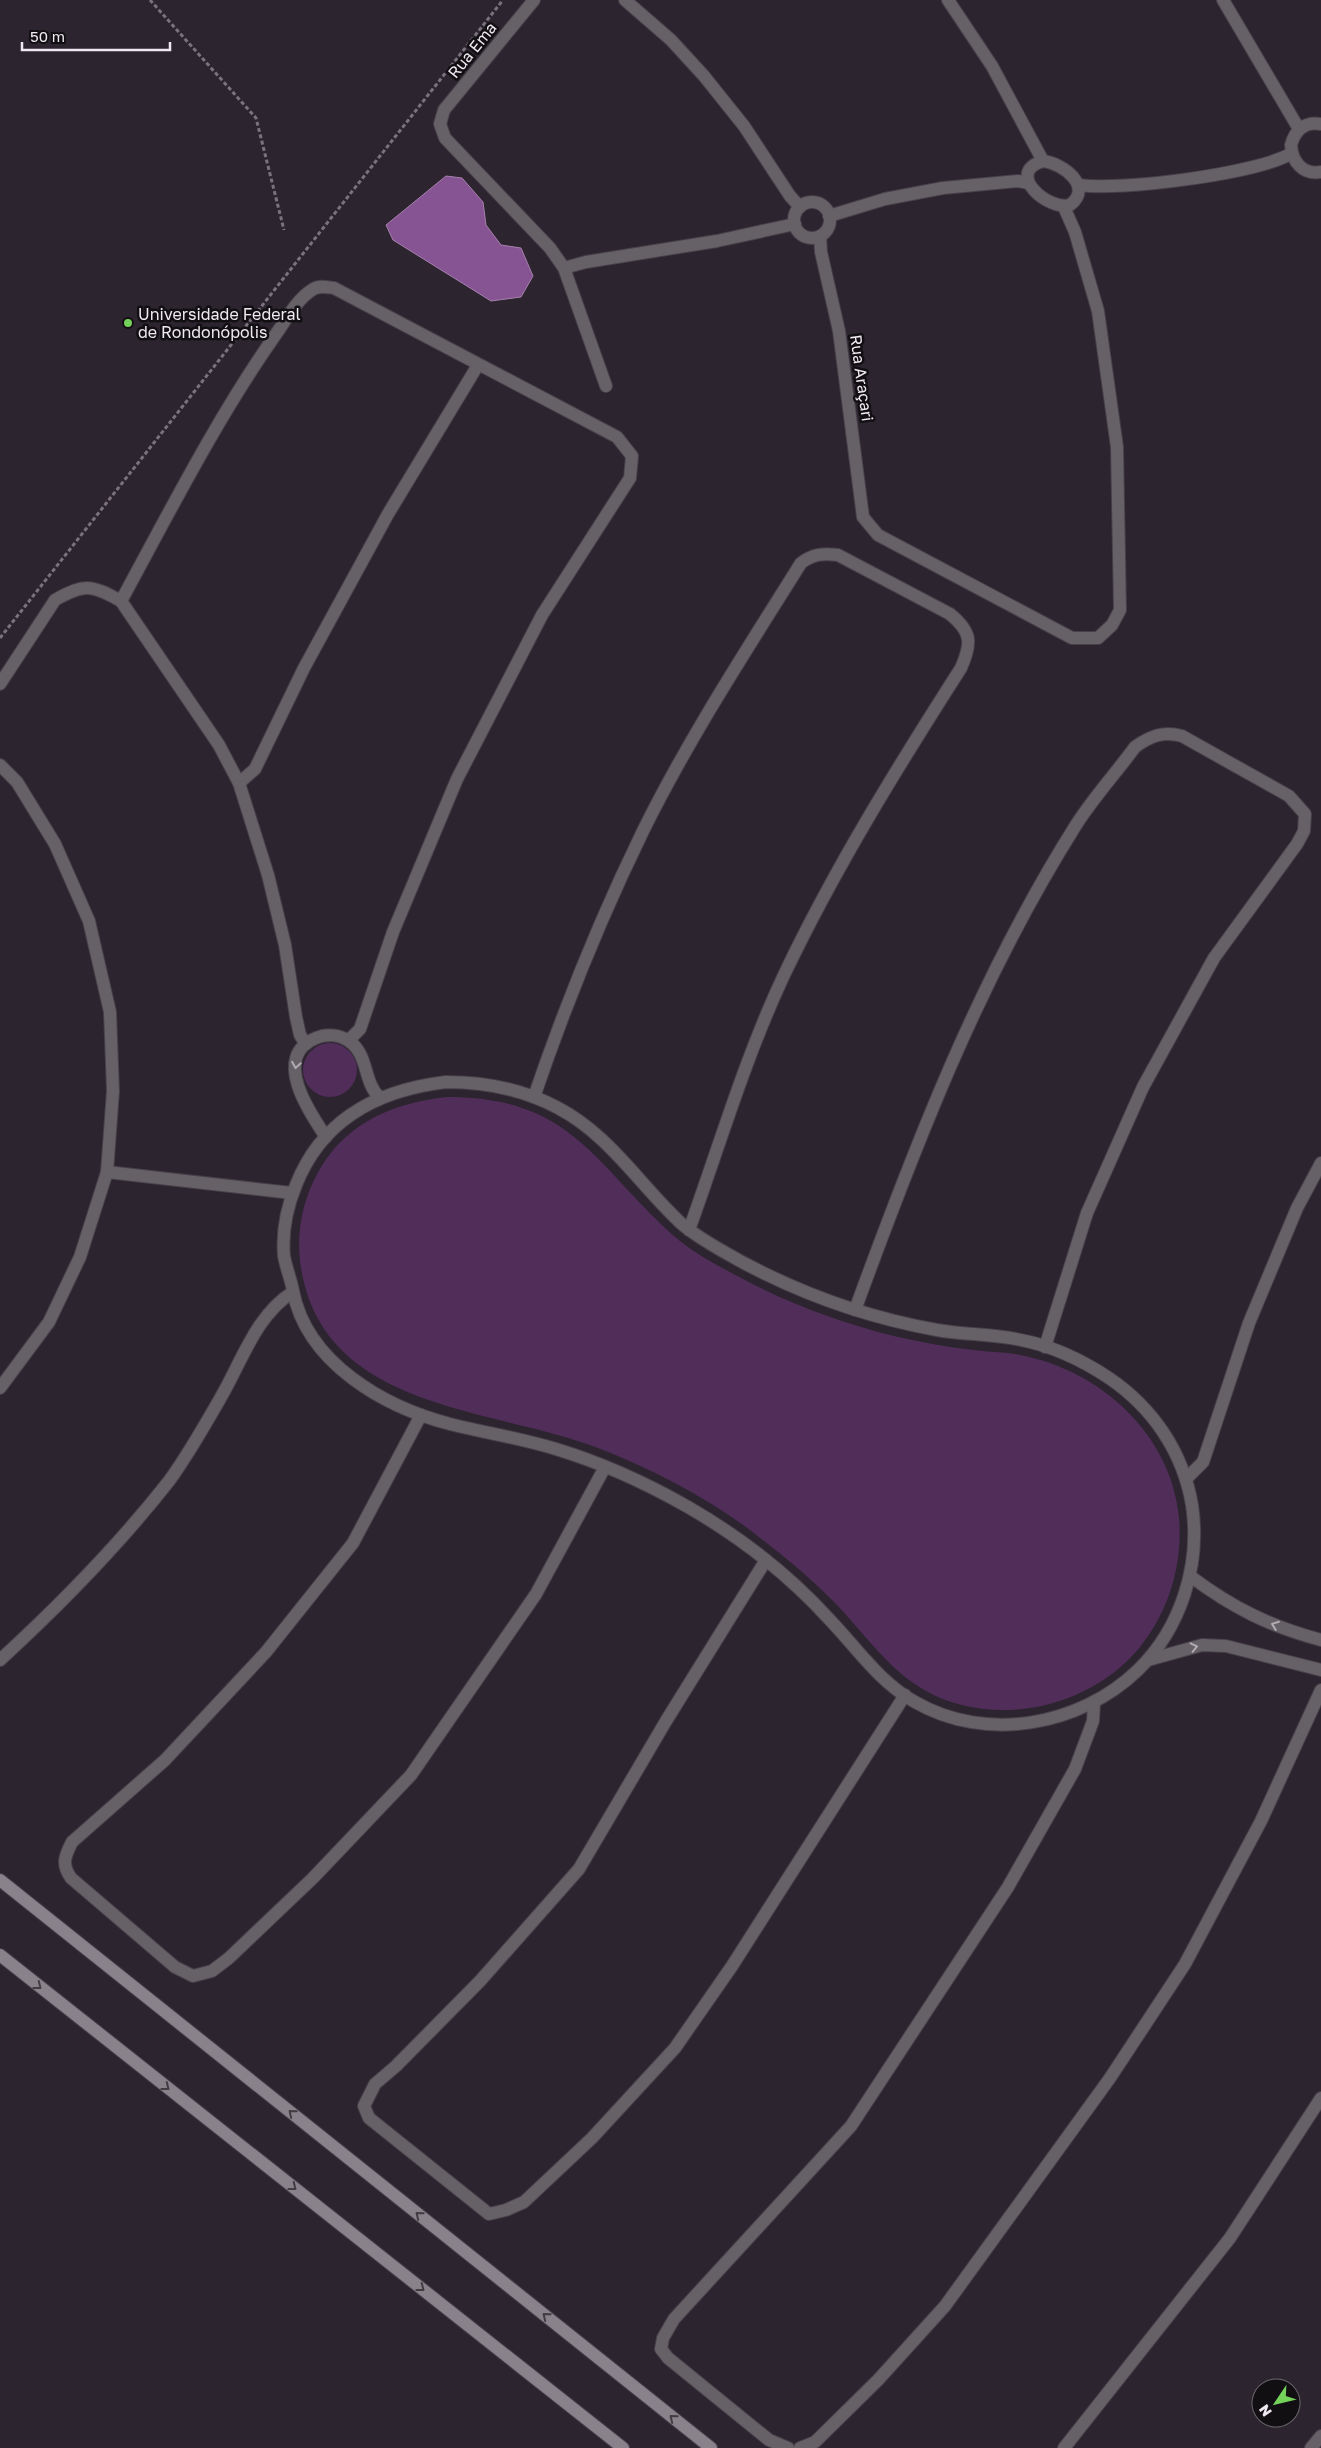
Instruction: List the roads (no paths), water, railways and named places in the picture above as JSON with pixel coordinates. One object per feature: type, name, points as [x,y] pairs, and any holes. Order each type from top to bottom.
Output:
[{"type":"street","name":"Rua Ema","points":[[534,0],[444,110],[440,124],[445,138],[550,248],[564,268]]},
{"type":"street","points":[[625,0],[671,40],[704,76],[744,126],[790,196],[800,207]]},
{"type":"street","points":[[948,0],[992,66],[1043,161]]},
{"type":"street","points":[[1223,0],[1299,129]]},
{"type":"street","points":[[1321,124],[1307,124],[1299,129],[1294,136],[1292,153],[1295,162],[1302,168],[1310,172],[1321,172]]},
{"type":"street","points":[[1079,185],[1091,187],[1214,175],[1273,161],[1292,153]]},
{"type":"street","points":[[1043,161],[1054,164],[1076,180],[1079,185],[1078,197],[1070,205],[1064,207],[1053,204],[1031,188],[1028,183],[1029,171],[1032,166],[1043,161]]},
{"type":"street","points":[[829,216],[886,199],[943,188],[1018,181],[1028,183]]},
{"type":"street","points":[[806,203],[818,204],[827,210],[829,216],[828,228],[820,236],[814,238],[802,235],[795,224],[796,212],[806,203]]},
{"type":"street","name":"Rua Araçari","points":[[820,236],[821,252],[839,331],[863,517],[868,525],[878,535],[1072,638],[1098,638],[1112,625],[1120,610],[1117,447],[1098,311],[1075,232],[1064,207]]},
{"type":"street","points":[[606,386],[564,268],[586,262],[717,241],[795,224]]},
{"type":"street","points":[[121,601],[185,483],[255,364],[302,299],[312,289],[323,286],[334,288],[478,366],[617,436],[632,456],[630,478],[542,615],[457,779],[393,932],[360,1029],[348,1040]]},
{"type":"street","points":[[239,783],[255,769],[304,668],[388,514],[478,366]]},
{"type":"street","points":[[534,1097],[578,975],[643,830],[713,704],[800,563],[809,557],[825,553],[838,555],[950,614],[962,624],[968,636],[968,653],[961,668],[885,787],[828,889],[784,976],[742,1074],[689,1230]]},
{"type":"street","points":[[0,684],[56,600],[68,593],[87,588],[98,588],[121,601],[219,745],[239,783],[268,875],[284,945],[300,1035],[306,1044]]},
{"type":"street","points":[[855,1310],[910,1160],[958,1045],[1009,941],[1077,824],[1136,747],[1147,738],[1171,733],[1182,736],[1289,796],[1305,814],[1304,831],[1297,844],[1214,958],[1143,1087],[1087,1212],[1045,1347]]},
{"type":"street","points":[[0,765],[17,782],[55,844],[89,921],[110,1012],[113,1092],[107,1172],[80,1257],[48,1322],[0,1388]]},
{"type":"street","points":[[326,1136],[300,1094],[295,1075],[295,1064],[306,1044],[316,1038],[327,1035],[338,1036],[348,1040],[357,1048],[363,1058],[368,1082],[379,1097]]},
{"type":"street","points":[[446,1082],[496,1085],[534,1097],[562,1110],[599,1136],[650,1193],[689,1230],[719,1249],[777,1280],[855,1310],[935,1330],[1019,1339],[1045,1347],[1084,1363],[1121,1386],[1137,1400],[1152,1415],[1166,1435],[1186,1479],[1194,1527],[1190,1576],[1174,1621],[1148,1660],[1119,1686],[1094,1703],[1050,1720],[1004,1725],[958,1719],[936,1712],[905,1695],[884,1680],[829,1618],[766,1560],[695,1511],[658,1490],[605,1467],[553,1448],[450,1424],[421,1415],[370,1390],[346,1374],[330,1359],[303,1323],[294,1302],[294,1292],[284,1252],[287,1215],[292,1193],[301,1173],[326,1136],[359,1108],[379,1097],[414,1087],[446,1082]]},
{"type":"street","points":[[1186,1479],[1203,1462],[1249,1323],[1297,1208],[1321,1163]]},
{"type":"street","points":[[107,1172],[292,1193]]},
{"type":"street","points":[[0,1660],[57,1608],[101,1561],[170,1479],[222,1397],[261,1324],[282,1300],[294,1292]]},
{"type":"street","points":[[421,1415],[353,1543],[266,1652],[165,1760],[72,1842],[64,1857],[64,1868],[71,1878],[175,1967],[193,1976],[212,1971],[229,1958],[313,1878],[411,1775],[536,1594],[605,1467]]},
{"type":"street","points":[[766,1560],[666,1721],[579,1869],[480,1981],[396,2066],[375,2084],[364,2106],[369,2118],[489,2214],[506,2210],[524,2202],[592,2138],[675,2048],[732,1966],[905,1695]]},
{"type":"street","points":[[1190,1576],[1223,1600],[1245,1612],[1292,1632],[1321,1640]]},
{"type":"street","points":[[1148,1660],[1202,1645],[1226,1646],[1321,1670]]},
{"type":"street","points":[[800,2448],[815,2442],[878,2380],[945,2306],[1110,2078],[1185,1964],[1261,1821],[1321,1690]]},
{"type":"street","points":[[788,2448],[769,2440],[668,2358],[661,2349],[663,2338],[674,2319],[783,2204],[852,2126],[1008,1887],[1075,1769],[1093,1721],[1094,1703]]},
{"type":"street","points":[[0,1880],[711,2448]]},
{"type":"street","points":[[0,1956],[623,2448]]},
{"type":"street","points":[[1064,2448],[1230,2238],[1321,2098]]},
{"type":"street","points":[[1312,2448],[1321,2436]]},
{"type":"place","name":"Universidade Federal de Rondonópolis","points":[[128,323]]}]
